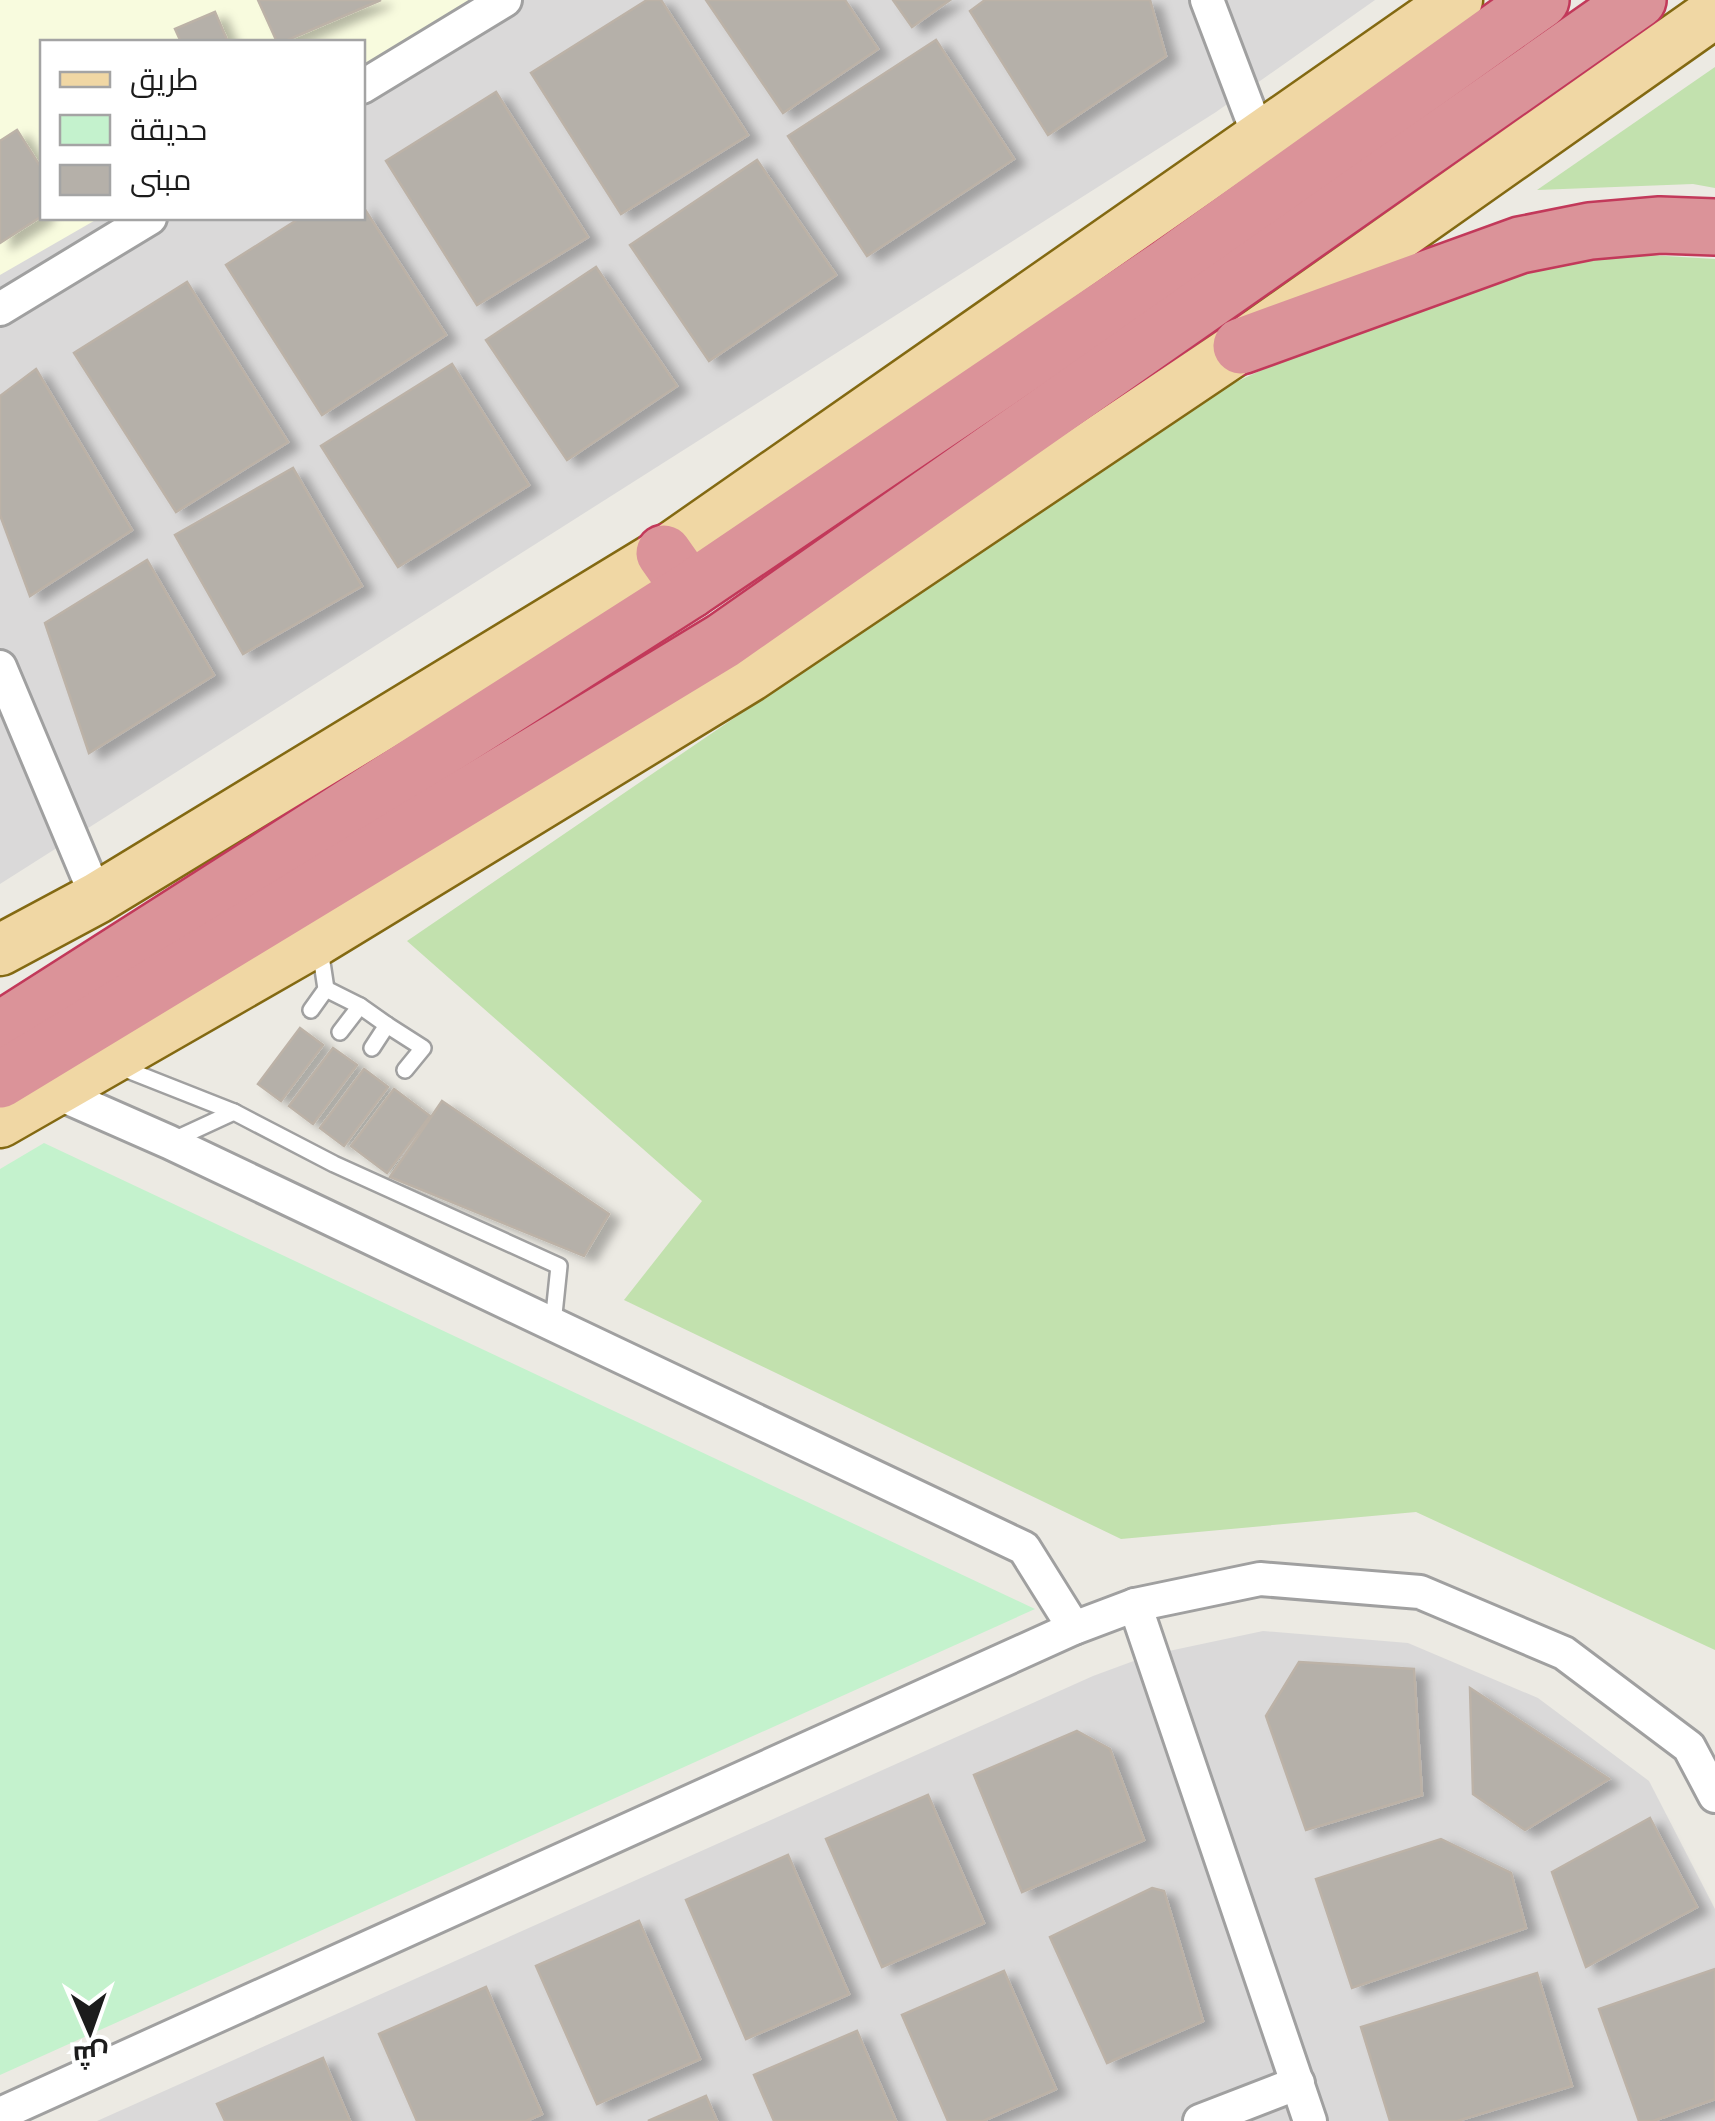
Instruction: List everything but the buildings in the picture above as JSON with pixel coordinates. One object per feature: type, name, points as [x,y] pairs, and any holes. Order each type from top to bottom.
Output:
[{"type":"highway","points":[[0,1030],[677,571],[1170,265],[1541,0]]},
{"type":"highway","points":[[0,1080],[736,658],[1638,0]]},
{"type":"highway","points":[[1242,346],[1520,244],[1590,231],[1660,225],[1715,226]]},
{"type":"main road","points":[[0,950],[677,571],[1259,138],[1458,0]]},
{"type":"main road","points":[[0,1122],[319,939],[736,658],[1242,346],[1715,12]]},
{"type":"street","points":[[365,86],[506,0]]},
{"type":"street","points":[[1207,0],[1259,138]]},
{"type":"street","points":[[0,309],[147,220]]},
{"type":"street","points":[[0,667],[97,898]]},
{"type":"street","points":[[53,1091],[169,1142],[1024,1548],[1074,1628]]},
{"type":"street","points":[[0,2114],[1074,1628],[1135,1605],[1260,1580],[1420,1592],[1564,1652],[1689,1747],[1715,1796]]},
{"type":"street","points":[[1135,1605],[1310,2121]]},
{"type":"street","points":[[1200,2121],[1298,2083]]},
{"type":"lane","points":[[310,1010],[326,989],[319,939]]},
{"type":"lane","points":[[326,989],[360,1006],[423,1048],[405,1070]]},
{"type":"lane","points":[[340,1032],[360,1006]]},
{"type":"lane","points":[[372,1048],[387,1025]]},
{"type":"lane","points":[[108,1062],[234,1112],[334,1164],[559,1266],[553,1324]]},
{"type":"lane","points":[[169,1142],[234,1112]]},
{"type":"shaded area","points":[[0,0],[1375,0],[1216,112],[0,884]]},
{"type":"shaded area","points":[[0,0],[475,0],[365,64],[365,40],[40,40],[40,220],[96,220],[0,275]]},
{"type":"shaded area","points":[[1263,1631],[1408,1643],[1538,1698],[1649,1781],[1715,1909],[1715,2121],[97,2121],[1093,1676],[1150,1655]]},
{"type":"green space","points":[[1715,67],[1715,188],[1693,184],[1537,190]]},
{"type":"green space","points":[[1599,252],[1715,259],[1715,1650],[1416,1512],[1121,1539],[624,1300],[702,1201],[407,941],[1208,395],[1426,294]]},
{"type":"green space","points":[[44,1143],[1035,1609],[0,2075],[0,1169]]}]
